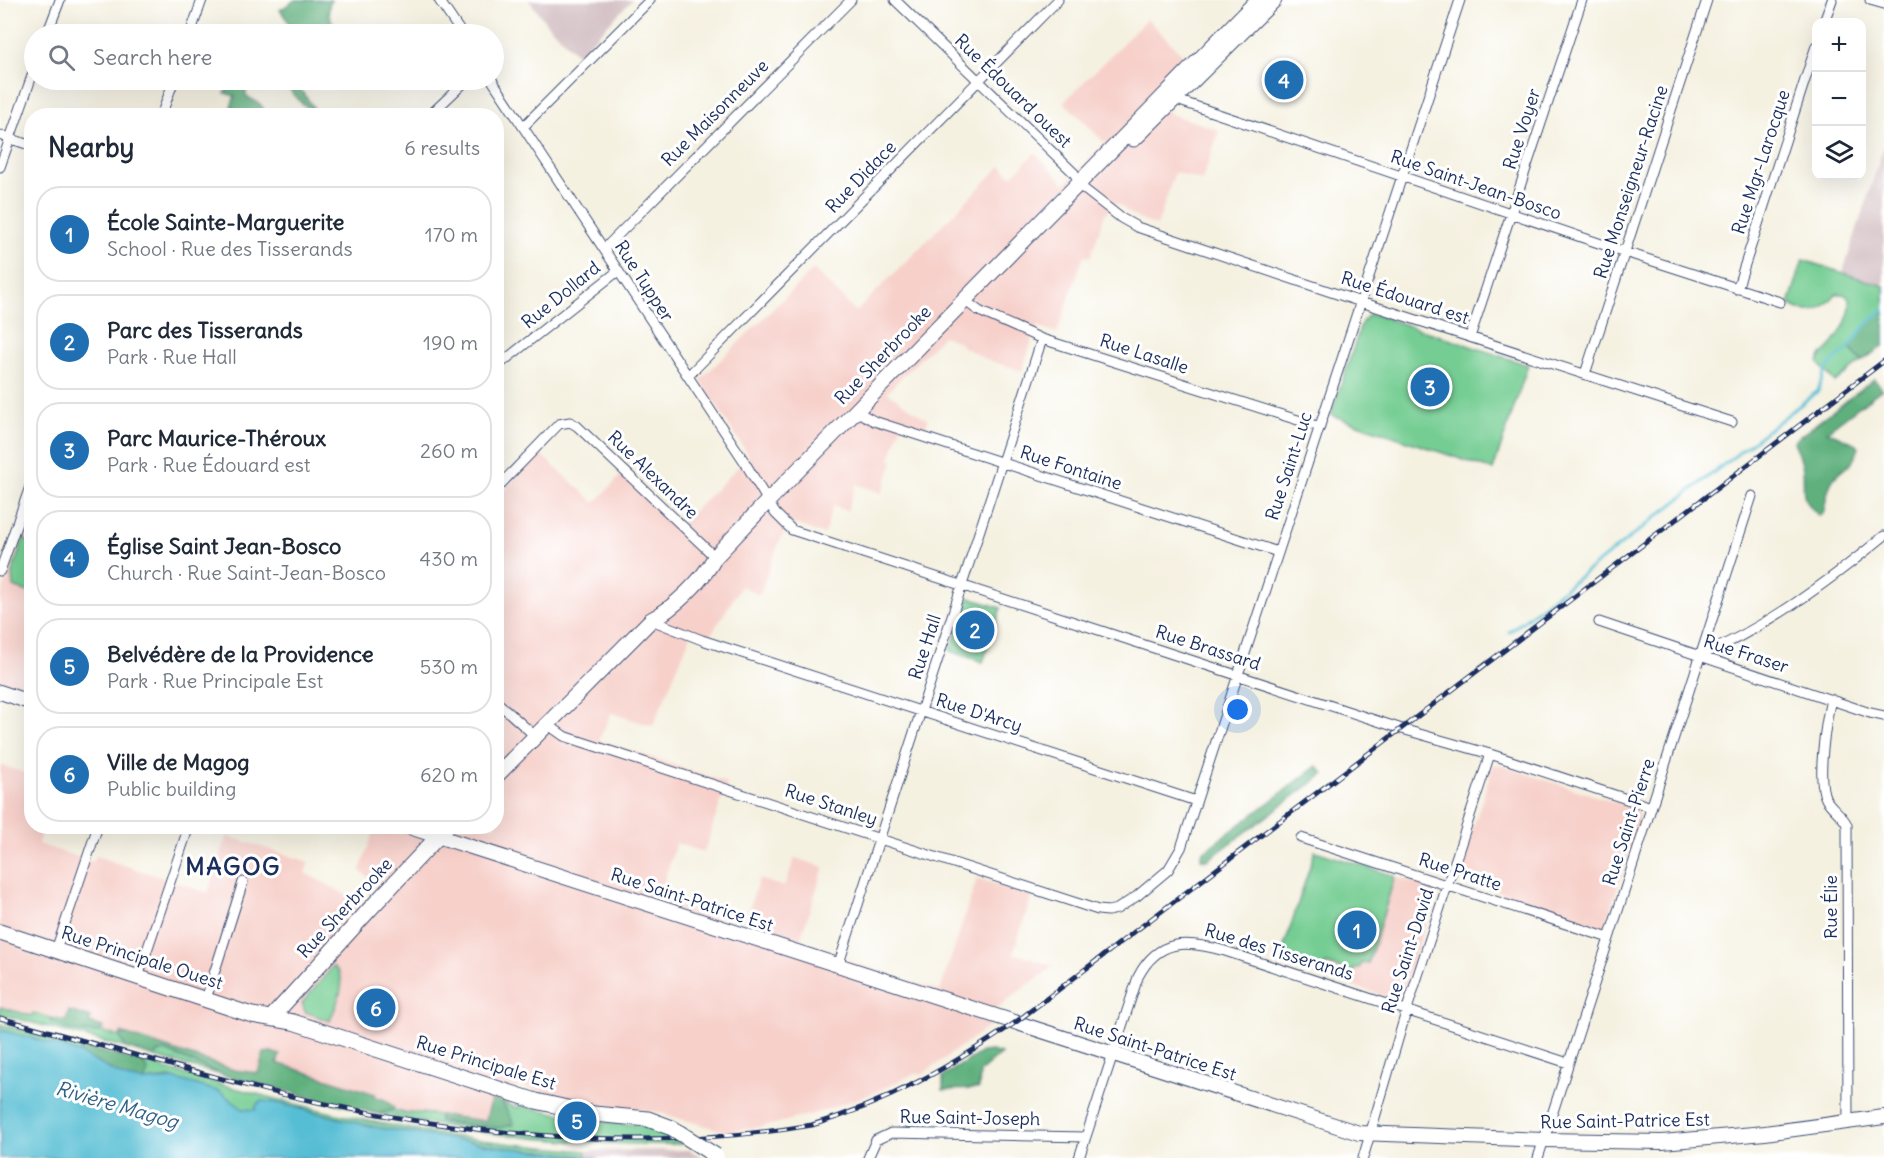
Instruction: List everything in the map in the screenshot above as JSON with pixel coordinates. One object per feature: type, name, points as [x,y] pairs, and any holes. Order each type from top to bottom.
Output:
[{"type":"main road","name":"Rue Sherbrooke","points":[[504,768],[651,620],[666,612],[709,568],[715,557],[767,502],[1080,182],[1104,168],[1258,0]]},
{"type":"main road","name":"Rue Sherbrooke","points":[[1169,97],[1274,0]]},
{"type":"main road","name":"Rue Sherbrooke","points":[[272,1017],[441,834]]},
{"type":"main road","name":"Rue Principale Ouest","points":[[0,932],[252,1015],[272,1017]]},
{"type":"main road","name":"Rue Principale Est","points":[[272,1017],[529,1099],[594,1114],[648,1119],[672,1128],[717,1157]]},
{"type":"street","points":[[51,24],[60,0]]},
{"type":"street","points":[[194,24],[202,0]]},
{"type":"street","points":[[439,0],[455,24]]},
{"type":"street","points":[[523,127],[650,0]]},
{"type":"street","name":"Rue Maisonneuve","points":[[604,249],[851,0]]},
{"type":"street","name":"Rue Édouard ouest","points":[[895,0],[1074,172],[1080,182]]},
{"type":"street","name":"Rue Didace","points":[[688,376],[1058,0]]},
{"type":"street","points":[[1449,0],[1458,4]]},
{"type":"street","name":"Rue Voyer","points":[[1470,337],[1582,0]]},
{"type":"street","name":"Rue Monseigneur-Racine","points":[[1585,374],[1707,0]]},
{"type":"street","points":[[1825,18],[1832,0]]},
{"type":"street","points":[[1870,0],[1884,4]]},
{"type":"street","name":"Rue Saint-Luc","points":[[1108,911],[1130,902],[1168,870],[1181,848],[1458,4]]},
{"type":"street","name":"Rue Mgr-Larocque","points":[[1737,289],[1812,58]]},
{"type":"street","points":[[0,167],[27,90]]},
{"type":"street","points":[[164,108],[170,90]]},
{"type":"street","points":[[437,108],[456,90]]},
{"type":"street","name":"Rue Tupper","points":[[499,90],[748,468],[767,502]]},
{"type":"street","name":"Rue Saint-Jean-Bosco","points":[[1169,97],[1511,214],[1780,302]]},
{"type":"street","points":[[0,135],[24,143]]},
{"type":"street","name":"Rue Édouard est","points":[[1080,182],[1084,189],[1132,224],[1361,302],[1732,422]]},
{"type":"street","name":"Rue Dollard","points":[[504,361],[618,271]]},
{"type":"street","name":"Rue Lasalle","points":[[964,300],[979,310],[1042,339],[1320,427]]},
{"type":"street","name":"Rue Hall","points":[[838,966],[1042,339]]},
{"type":"street","name":"Rue Fontaine","points":[[856,411],[874,421],[1278,552]]},
{"type":"street","name":"Rue Alexandre","points":[[504,481],[556,428],[566,422],[577,426],[715,557]]},
{"type":"street","name":"Rue Saint-Pierre","points":[[1538,1158],[1752,496]]},
{"type":"street","name":"Rue Brassard","points":[[767,502],[785,525],[799,533],[1402,729],[1490,754],[1651,807]]},
{"type":"street","points":[[0,571],[24,504]]},
{"type":"street","points":[[1699,656],[1720,648],[1806,596],[1842,571],[1884,536]]},
{"type":"street","name":"Rue D'Arcy","points":[[651,620],[689,636],[1196,801]]},
{"type":"street","name":"Rue Fraser","points":[[1599,622],[1884,716]]},
{"type":"street","points":[[0,692],[24,700]]},
{"type":"street","name":"Rue Élie","points":[[1831,699],[1824,736],[1823,790],[1828,802],[1847,825],[1848,1123]]},
{"type":"street","points":[[504,708],[535,736]]},
{"type":"street","name":"Rue Stanley","points":[[547,724],[564,736],[1098,910],[1108,911]]},
{"type":"street","name":"Rue Saint-David","points":[[1363,1158],[1407,1009],[1490,754]]},
{"type":"street","points":[[56,950],[95,834]]},
{"type":"street","points":[[138,977],[186,834]]},
{"type":"street","name":"Rue Saint-Patrice Est","points":[[449,834],[838,966],[1349,1130],[1369,1134],[1544,1140],[1678,1141],[1884,1117]]},
{"type":"street","name":"Rue Pratte","points":[[1301,838],[1609,938]]},
{"type":"street","points":[[206,999],[243,882]]},
{"type":"street","name":"Rue des Tisserands","points":[[1079,1158],[1135,984],[1145,965],[1163,949],[1185,943],[1200,944],[1225,951],[1568,1063]]},
{"type":"street","name":"Rue Saint-Joseph","points":[[868,1158],[876,1140],[891,1133],[1086,1137]]},
{"type":"shaded area","points":[[529,0],[632,0],[578,55],[546,23]]},
{"type":"shaded area","points":[[1147,19],[1188,60],[1152,96],[1170,114],[1219,130],[1202,181],[1175,172],[1157,226],[1137,218],[1116,203],[1105,214],[1090,257],[1084,255],[1057,333],[1037,326],[1022,371],[985,359],[961,343],[943,336],[887,392],[928,420],[925,430],[902,423],[882,493],[856,484],[847,511],[833,506],[824,535],[795,524],[781,537],[759,595],[741,586],[710,636],[693,630],[653,726],[611,713],[599,740],[727,783],[704,852],[676,843],[658,900],[743,927],[759,879],[784,887],[795,858],[824,867],[798,945],[940,991],[977,878],[1032,896],[1013,953],[1054,966],[980,1020],[992,1024],[923,1074],[916,1073],[876,1092],[813,1114],[770,1125],[727,1132],[657,1112],[598,1105],[517,1086],[510,1105],[492,1099],[485,1121],[409,1112],[408,1114],[393,1110],[393,1107],[385,1100],[374,1096],[374,1093],[277,1063],[264,1054],[258,1073],[234,1070],[122,1033],[120,1037],[101,1031],[102,1027],[89,1023],[91,1018],[70,1011],[66,1021],[33,1013],[32,1016],[0,1007],[0,765],[24,773],[24,834],[41,834],[38,844],[93,862],[96,856],[208,893],[227,836],[309,862],[305,873],[362,903],[379,885],[360,871],[373,834],[504,834],[504,490],[539,453],[595,503],[621,475],[677,528],[749,456],[700,380],[814,269],[856,312],[1001,166],[1012,176],[1035,153],[1065,184],[1105,143],[1064,102]]},
{"type":"shaded area","points":[[1884,146],[1884,286],[1843,272]]},
{"type":"shaded area","points":[[24,530],[24,690],[0,682],[0,599]]},
{"type":"shaded area","points":[[1496,764],[1633,808],[1638,813],[1639,823],[1605,925],[1602,927],[1457,877],[1493,766]]},
{"type":"shaded area","points":[[1315,851],[1437,890],[1400,1001],[1279,962]]},
{"type":"shaded area","points":[[690,1150],[703,1158],[597,1158],[586,1156],[586,1151]]},
{"type":"green space","points":[[295,0],[331,0],[328,10],[334,24],[290,24],[280,10]]},
{"type":"green space","points":[[226,90],[246,90],[246,96],[263,108],[231,108],[235,96],[225,93]]},
{"type":"green space","points":[[290,90],[301,90],[314,108],[301,103]]},
{"type":"green space","points":[[1803,260],[1884,286],[1884,309],[1864,326],[1849,348],[1862,361],[1835,382],[1818,363],[1845,323],[1849,314],[1849,299],[1845,295],[1836,294],[1815,311],[1803,310],[1789,304]]},
{"type":"green space","points":[[1884,309],[1884,345],[1862,361],[1849,348],[1864,326]]},
{"type":"green space","points":[[1369,315],[1376,315],[1528,365],[1493,470],[1331,415],[1362,322]]},
{"type":"green space","points":[[1874,379],[1882,389],[1827,431],[1858,447],[1852,461],[1832,481],[1823,514],[1819,516],[1805,499],[1801,459],[1794,442]]},
{"type":"green space","points":[[23,539],[24,591],[13,587],[12,573]]},
{"type":"green space","points":[[970,598],[1001,608],[983,662],[950,651],[967,600]]},
{"type":"green space","points":[[1317,766],[1324,774],[1208,860],[1201,859],[1202,853]]},
{"type":"green space","points":[[1315,851],[1395,876],[1368,964],[1362,962],[1359,969],[1355,968],[1353,973],[1326,964],[1323,973],[1280,959]]},
{"type":"green space","points":[[333,966],[338,971],[342,985],[330,1021],[305,1012],[302,1003]]},
{"type":"green space","points":[[0,1007],[32,1016],[33,1013],[51,1018],[53,1023],[93,1033],[101,1031],[120,1037],[126,1048],[0,1014]]},
{"type":"green space","points":[[69,1011],[91,1018],[89,1023],[103,1027],[101,1031],[75,1031],[50,1020],[51,1018],[66,1021]]},
{"type":"green space","points":[[0,1024],[87,1048],[82,1049],[79,1053],[0,1030]]},
{"type":"green space","points":[[121,1033],[234,1070],[258,1073],[264,1053],[271,1052],[280,1055],[277,1063],[375,1094],[374,1096],[394,1107],[393,1110],[378,1114],[226,1076],[165,1051],[158,1052],[155,1057],[126,1048],[120,1037]]},
{"type":"green space","points":[[87,1048],[142,1062],[148,1071],[144,1081],[126,1078],[79,1053],[82,1049]]},
{"type":"green space","points":[[165,1051],[226,1076],[155,1057],[158,1052]]},
{"type":"green space","points":[[991,1051],[1001,1054],[980,1072],[979,1089],[943,1090],[943,1076],[982,1052]]},
{"type":"green space","points":[[142,1062],[270,1098],[367,1121],[469,1139],[586,1151],[586,1156],[502,1147],[374,1127],[278,1103],[255,1110],[243,1109],[170,1078],[144,1081],[148,1071]]},
{"type":"green space","points":[[492,1099],[502,1102],[514,1124],[499,1128],[439,1121],[440,1115],[485,1121]]},
{"type":"green space","points":[[502,1102],[518,1108],[520,1105],[582,1119],[646,1126],[660,1130],[682,1144],[605,1143],[529,1138],[454,1128],[378,1114],[393,1110],[408,1114],[409,1112],[440,1115],[439,1121],[444,1123],[499,1128],[514,1124]]},
{"type":"water","name":"Rivière Magog","points":[[0,1030],[79,1053],[126,1078],[144,1081],[176,1079],[220,1092],[243,1109],[255,1110],[257,1104],[262,1101],[278,1103],[374,1127],[503,1147],[597,1158],[0,1158]]},
{"type":"waterway","points":[[1509,632],[1818,391],[1825,371],[1849,348],[1864,326],[1884,309]]},
{"type":"railway","points":[[0,1018],[287,1095],[436,1124],[512,1133],[588,1138],[664,1139],[738,1135],[812,1125],[840,1116],[918,1082],[968,1054],[1016,1022],[1884,361]]},
{"type":"place","name":"Église Saint Jean-Bosco","points":[[1284,80]]},
{"type":"place","name":"Parc Maurice-Théroux","points":[[1430,387]]},
{"type":"place","name":"Parc des Tisserands","points":[[975,630]]},
{"type":"place","name":"École Sainte-Marguerite","points":[[1357,930]]},
{"type":"place","name":"Ville de Magog","points":[[376,1008]]},
{"type":"place","name":"Belvédère de la Providence","points":[[577,1121]]},
{"type":"district","name":"MAGOG","points":[[233,867]]}]
